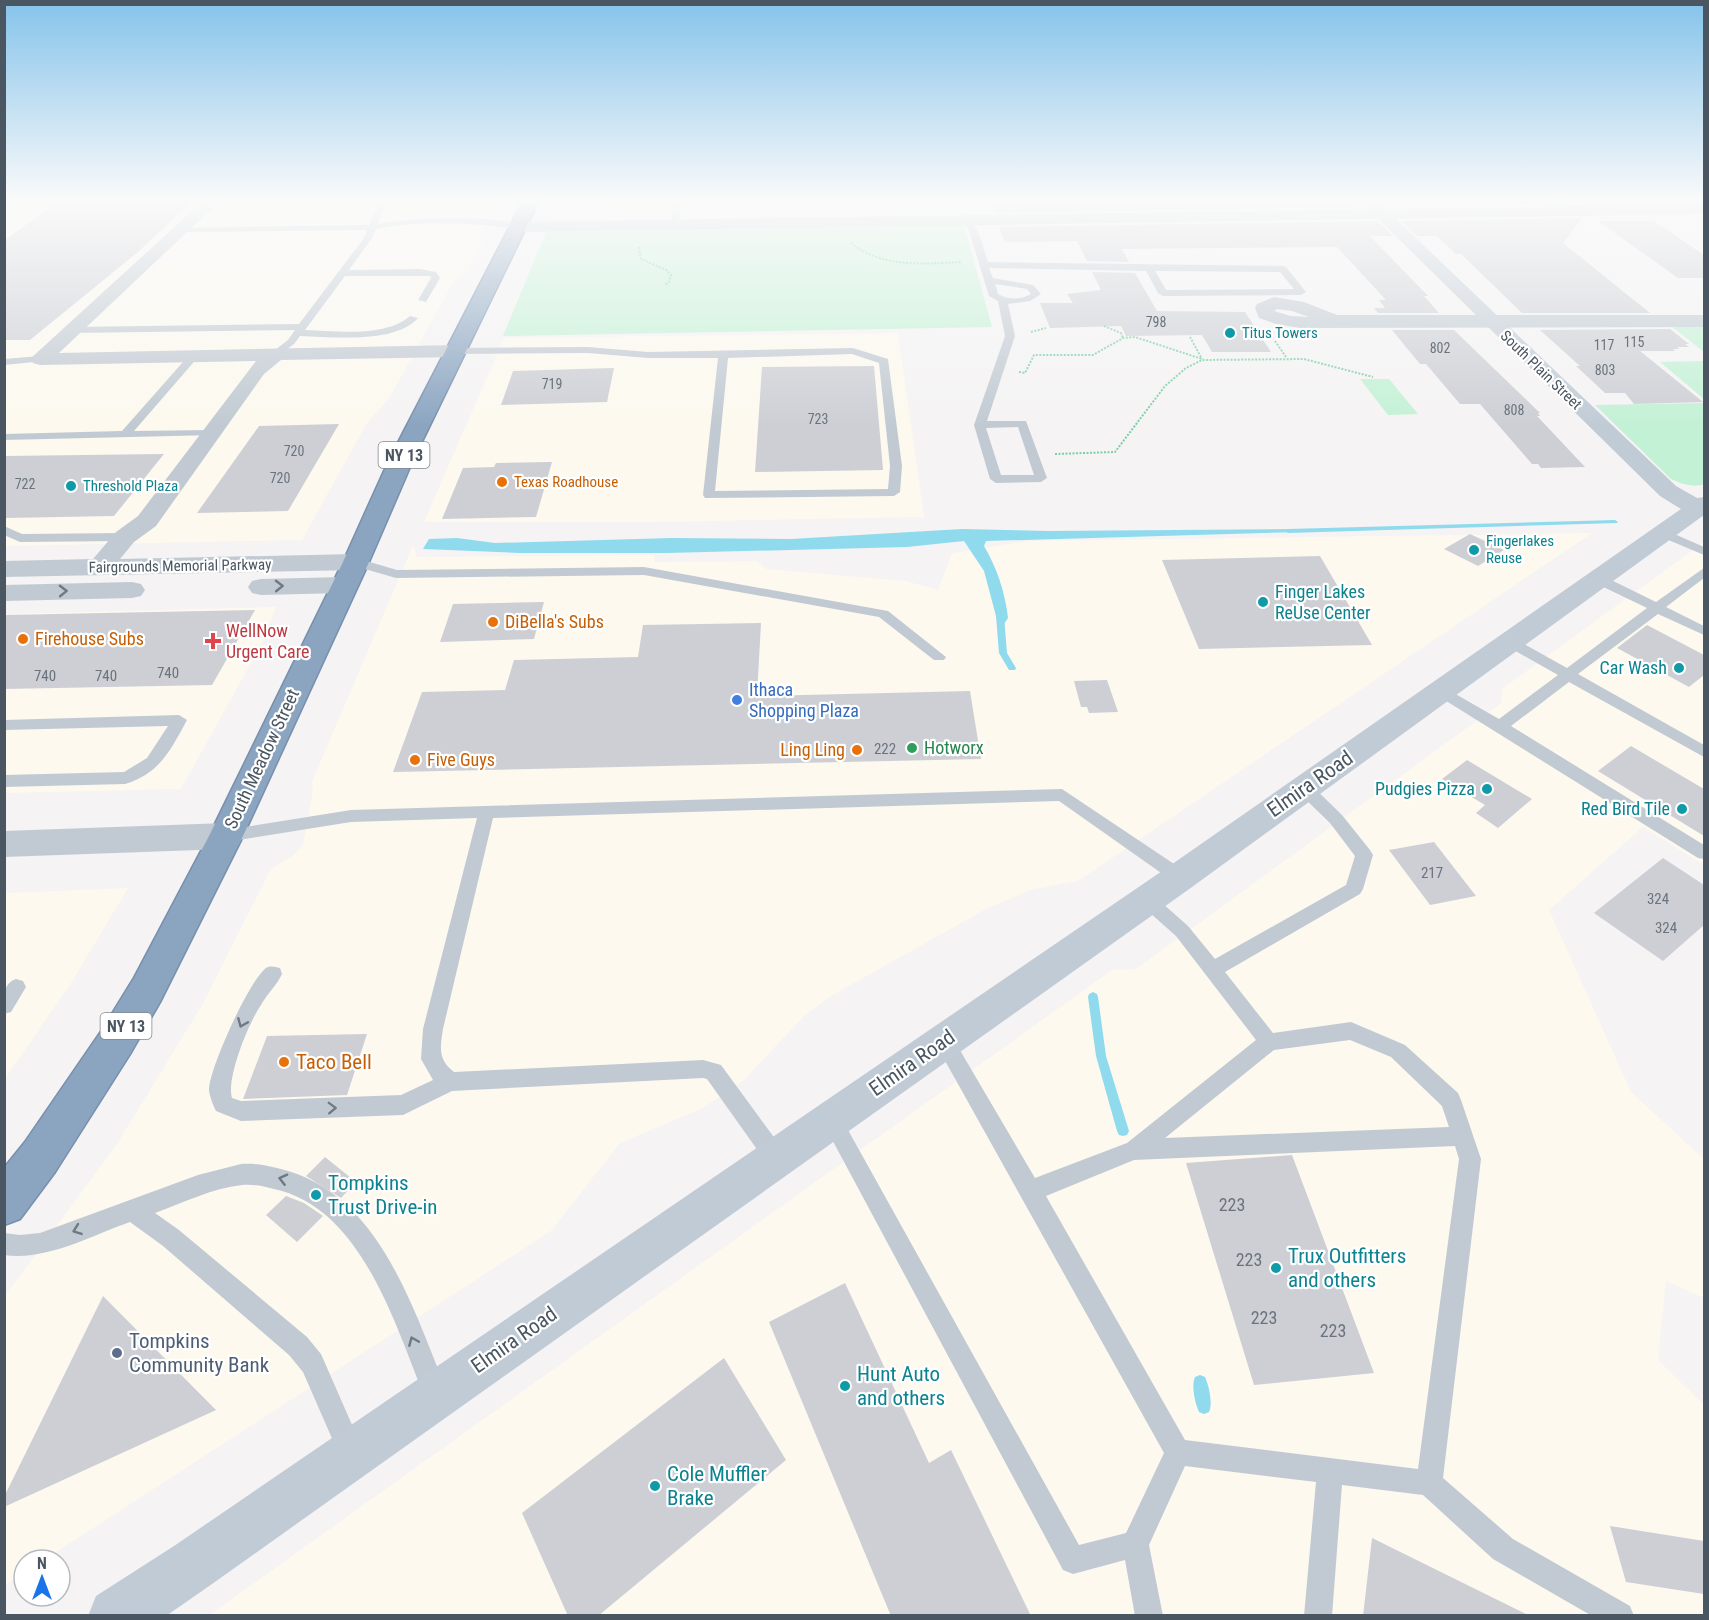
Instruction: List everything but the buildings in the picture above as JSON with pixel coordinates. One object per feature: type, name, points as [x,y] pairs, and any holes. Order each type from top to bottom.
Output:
[{"type":"highway","name":"South Meadow Street","points":[[4,1203],[40,1157],[116,1042],[147,990],[226,836],[350,574],[401,460],[495,275]]},
{"type":"street","points":[[40,359],[133,275]]},
{"type":"street","name":"South Plain Street","points":[[1443,275],[1668,491],[1702,508]]},
{"type":"street","points":[[1281,298],[1334,321],[1704,321]]},
{"type":"street","points":[[40,359],[457,351]]},
{"type":"street","points":[[100,567],[125,537],[147,521],[256,370],[275,355]]},
{"type":"street","name":"Elmira Road","points":[[116,1616],[193,1565],[944,1041],[1663,533],[1702,508]]},
{"type":"street","name":"Fairgrounds Memorial Parkway","points":[[4,569],[100,567],[350,574]]},
{"type":"street","name":"Fairgrounds Memorial Parkway","points":[[4,593],[350,574]]},
{"type":"street","points":[[4,844],[226,836]]},
{"type":"lane","points":[[275,355],[299,330],[339,275]]},
{"type":"lane","points":[[423,300],[435,278],[433,275]]},
{"type":"lane","points":[[987,275],[993,296],[1003,301],[1027,300],[1036,294],[1030,287],[989,280]]},
{"type":"lane","points":[[1153,275],[1163,293],[1281,298],[1301,291],[1288,275]]},
{"type":"lane","points":[[980,424],[1022,423],[1041,478],[996,479],[980,424],[1010,336],[1003,301]]},
{"type":"lane","points":[[70,330],[378,332],[404,326],[413,318]]},
{"type":"lane","points":[[457,351],[588,350],[648,355],[854,351],[884,361],[896,466],[894,492],[709,495],[723,355]]},
{"type":"lane","points":[[126,434],[194,356]]},
{"type":"lane","points":[[4,362],[40,359]]},
{"type":"lane","points":[[4,437],[211,433]]},
{"type":"lane","points":[[4,530],[20,538],[125,537]]},
{"type":"lane","points":[[1663,533],[1704,551]]},
{"type":"lane","points":[[350,574],[644,571],[883,614],[939,657]]},
{"type":"lane","points":[[1500,726],[1704,572]]},
{"type":"lane","points":[[1598,579],[1704,631]]},
{"type":"lane","points":[[1510,642],[1704,753]]},
{"type":"lane","points":[[1440,691],[1704,853]]},
{"type":"lane","points":[[4,725],[179,720],[155,762],[141,773],[125,778],[4,782]]},
{"type":"lane","points":[[1212,970],[1354,889],[1364,855],[1336,819],[1304,788]]},
{"type":"lane","points":[[226,836],[351,816],[486,814],[1062,795],[1163,888],[1182,931],[1269,1042]]},
{"type":"lane","points":[[450,1082],[435,1071],[429,1054],[433,1029],[486,814]]},
{"type":"lane","points":[[273,974],[252,1001],[232,1047],[219,1089],[223,1104],[241,1111],[403,1106],[450,1082],[703,1069],[714,1072],[776,1158]]},
{"type":"lane","points":[[4,1006],[10,987]]},
{"type":"lane","points":[[1031,1191],[1134,1150],[1269,1042],[1351,1031],[1398,1051],[1451,1100],[1470,1159],[1430,1483]]},
{"type":"lane","points":[[944,1041],[1178,1452]]},
{"type":"lane","points":[[831,1119],[1073,1560],[1135,1544]]},
{"type":"lane","points":[[1134,1150],[1463,1136]]},
{"type":"lane","points":[[4,1244],[20,1246],[40,1244],[239,1174],[278,1176],[299,1183],[333,1206],[357,1230],[379,1263],[436,1395]]},
{"type":"lane","points":[[132,1210],[171,1239],[298,1346],[312,1363],[352,1454]]},
{"type":"lane","points":[[1149,1616],[1135,1544],[1178,1452]]},
{"type":"lane","points":[[1178,1452],[1430,1483],[1503,1549],[1620,1616]]},
{"type":"lane","points":[[1318,1616],[1330,1472]]},
{"type":"path","points":[[665,285],[669,282],[671,275]]},
{"type":"path","points":[[1104,327],[1121,333],[1123,338]]},
{"type":"path","points":[[1190,337],[1202,360]]},
{"type":"path","points":[[998,370],[1025,373],[1034,355],[1093,355],[1123,338],[1135,338],[1202,360],[1286,358],[1321,362],[1373,376]]},
{"type":"path","points":[[1274,340],[1286,358]]},
{"type":"path","points":[[1033,455],[1115,452],[1165,386],[1186,368],[1202,360]]},
{"type":"shaded area","points":[[4,275],[464,275],[454,281],[388,400],[367,423],[302,540],[5,546]]},
{"type":"shaded area","points":[[898,333],[924,517],[656,522],[424,522],[504,338]]},
{"type":"shaded area","points":[[1592,533],[1078,881],[1033,889],[986,909],[831,996],[805,1015],[744,1080],[703,1108],[620,1143],[551,1231],[62,1548],[12,1548],[12,1581],[5,1585],[5,1296],[117,1144],[202,1005],[271,869],[292,856],[303,845],[313,790],[312,782],[413,545],[417,557],[654,555],[655,562],[757,561],[766,569],[906,581],[938,590],[952,553],[1028,541]]},
{"type":"shaded area","points":[[1704,542],[1704,865],[1643,827],[1549,910],[1631,1092],[1704,1159],[1704,1298],[1666,1281],[1658,1360],[1704,1405],[1704,1615],[208,1616],[1112,970],[1136,969],[1501,703],[1502,689]]},
{"type":"shaded area","points":[[276,607],[261,645],[181,789],[5,793],[4,614]]},
{"type":"shaded area","points":[[128,888],[71,983],[5,1079],[5,893]]},
{"type":"green space","points":[[528,275],[978,275],[992,327],[503,336]]},
{"type":"green space","points":[[1670,325],[1704,325],[1704,352]]},
{"type":"green space","points":[[1704,361],[1704,399],[1660,362]]},
{"type":"green space","points":[[1360,379],[1389,379],[1418,414],[1388,415]]},
{"type":"green space","points":[[1704,403],[1704,484],[1696,486],[1671,479],[1595,405]]},
{"type":"water","points":[[962,529],[1049,531],[1298,529],[1300,532],[986,541],[984,546],[1000,580],[1007,608],[1008,618],[1002,627],[996,616],[984,571],[964,541],[907,547],[667,553],[520,553],[423,549],[429,539],[457,538],[495,543],[671,538],[791,539]]},
{"type":"waterway","points":[[1288,531],[1615,522]]},
{"type":"waterway","points":[[1000,616],[1003,653],[1012,668]]},
{"type":"waterway","points":[[1093,997],[1101,1056],[1123,1131]]},
{"type":"waterway","points":[[1200,1382],[1204,1407]]},
{"type":"place","name":"Titus Towers","points":[[1230,333]]},
{"type":"place","name":"Texas Roadhouse","points":[[502,482]]},
{"type":"place","name":"Threshold Plaza","points":[[71,486]]},
{"type":"place","name":"Fingerlakes Reuse","points":[[1474,550]]},
{"type":"place","name":"Finger Lakes ReUse Center","points":[[1263,602]]},
{"type":"place","name":"DiBella's Subs","points":[[493,622]]},
{"type":"place","name":"Firehouse Subs","points":[[23,639]]},
{"type":"place","name":"WellNow Urgent Care","points":[[213,641]]},
{"type":"place","name":"Car Wash","points":[[1679,668]]},
{"type":"place","name":"Ithaca Shopping Plaza","points":[[737,700]]},
{"type":"place","name":"Hotworx","points":[[912,748]]},
{"type":"place","name":"Ling Ling","points":[[857,750]]},
{"type":"place","name":"Five Guys","points":[[415,760]]},
{"type":"place","name":"Pudgies Pizza","points":[[1487,789]]},
{"type":"place","name":"Red Bird Tile","points":[[1682,809]]},
{"type":"place","name":"Taco Bell","points":[[284,1062]]},
{"type":"place","name":"Tompkins Trust Drive-in","points":[[316,1195]]},
{"type":"place","name":"Trux Outfitters and others","points":[[1276,1268]]},
{"type":"place","name":"Tompkins Community Bank","points":[[117,1353]]},
{"type":"place","name":"Hunt Auto and others","points":[[845,1386]]},
{"type":"place","name":"Cole Muffler Brake","points":[[655,1486]]}]
